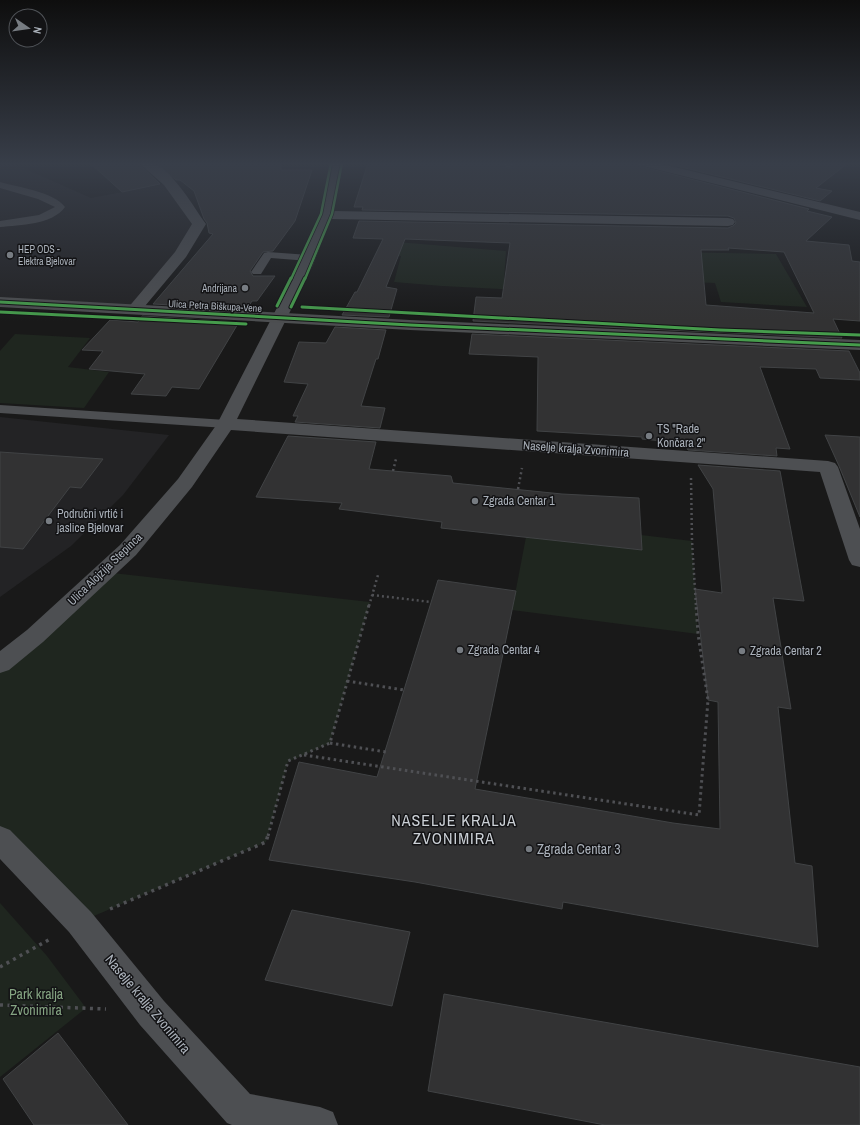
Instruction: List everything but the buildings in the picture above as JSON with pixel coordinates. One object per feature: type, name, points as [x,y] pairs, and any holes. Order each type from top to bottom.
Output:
[{"type":"main road","name":"Ulica Petra Biškupa-Vene","points":[[0,302],[418,326],[860,345]]},
{"type":"street","points":[[135,309],[181,254],[199,224],[193,216]]},
{"type":"street","name":"Ulica Alojzija Stepinca","points":[[0,664],[34,636],[128,550],[185,483],[226,424],[309,258],[326,216]]},
{"type":"street","points":[[355,216],[728,222]]},
{"type":"street","name":"Naselje kralja Zvonimira","points":[[226,424],[828,467],[860,560]]},
{"type":"street","name":"Naselje kralja Zvonimira","points":[[0,839],[80,922],[152,1013],[240,1110],[320,1125]]},
{"type":"lane","points":[[0,224],[49,216]]},
{"type":"lane","points":[[257,272],[268,255],[309,258]]},
{"type":"lane","points":[[0,409],[226,424]]},
{"type":"path","points":[[304,755],[699,815],[708,700],[698,634],[692,541],[690,457]]},
{"type":"path","points":[[330,743],[378,574]]},
{"type":"path","points":[[372,595],[431,602]]},
{"type":"path","points":[[348,681],[404,690]]},
{"type":"path","points":[[0,967],[80,922],[266,842],[288,762],[330,743],[386,752]]},
{"type":"path","points":[[0,1005],[86,1008],[152,1013]]},
{"type":"shaded area","points":[[0,216],[193,216],[199,224],[135,309],[0,302]]},
{"type":"shaded area","name":"Područni vrtić i jaslice Bjelovar","points":[[0,417],[169,435],[123,495],[71,546],[0,597]]},
{"type":"green space","points":[[385,241],[506,251],[504,280],[532,281],[564,250],[776,254],[807,307],[721,302],[715,283],[638,280],[538,291],[394,282],[401,256],[377,255]]},
{"type":"green space","points":[[15,334],[90,338],[68,367],[109,372],[84,408],[0,403],[0,351]]},
{"type":"green space","points":[[641,535],[692,541],[698,634],[512,610],[526,537],[642,550]]},
{"type":"green space","points":[[104,572],[370,602],[330,743],[288,762],[266,842],[80,922],[0,838],[0,664]]},
{"type":"green space","name":"Park kralja Zvonimira","points":[[0,903],[47,956],[86,1008],[0,1077]]},
{"type":"cycle path","points":[[277,306],[301,259],[320,216]]},
{"type":"cycle path","points":[[291,307],[314,259],[331,216]]},
{"type":"cycle path","points":[[0,302],[410,325],[860,345]]},
{"type":"cycle path","points":[[302,307],[720,330],[860,335]]},
{"type":"cycle path","points":[[0,312],[246,324]]},
{"type":"place","name":"HEP ODS - Elektra Bjelovar","points":[[10,255]]},
{"type":"place","name":"Andrijana","points":[[245,288]]},
{"type":"place","name":"TS \"Rade Končara 2\"","points":[[649,436]]},
{"type":"place","name":"Zgrada Centar 1","points":[[475,501]]},
{"type":"place","name":"Područni vrtić i jaslice Bjelovar","points":[[49,521]]},
{"type":"place","name":"Zgrada Centar 4","points":[[460,650]]},
{"type":"place","name":"Zgrada Centar 2","points":[[742,651]]},
{"type":"place","name":"Zgrada Centar 3","points":[[529,849]]},
{"type":"district","name":"NASELJE KRALJA ZVONIMIRA","points":[[454,829]]}]
